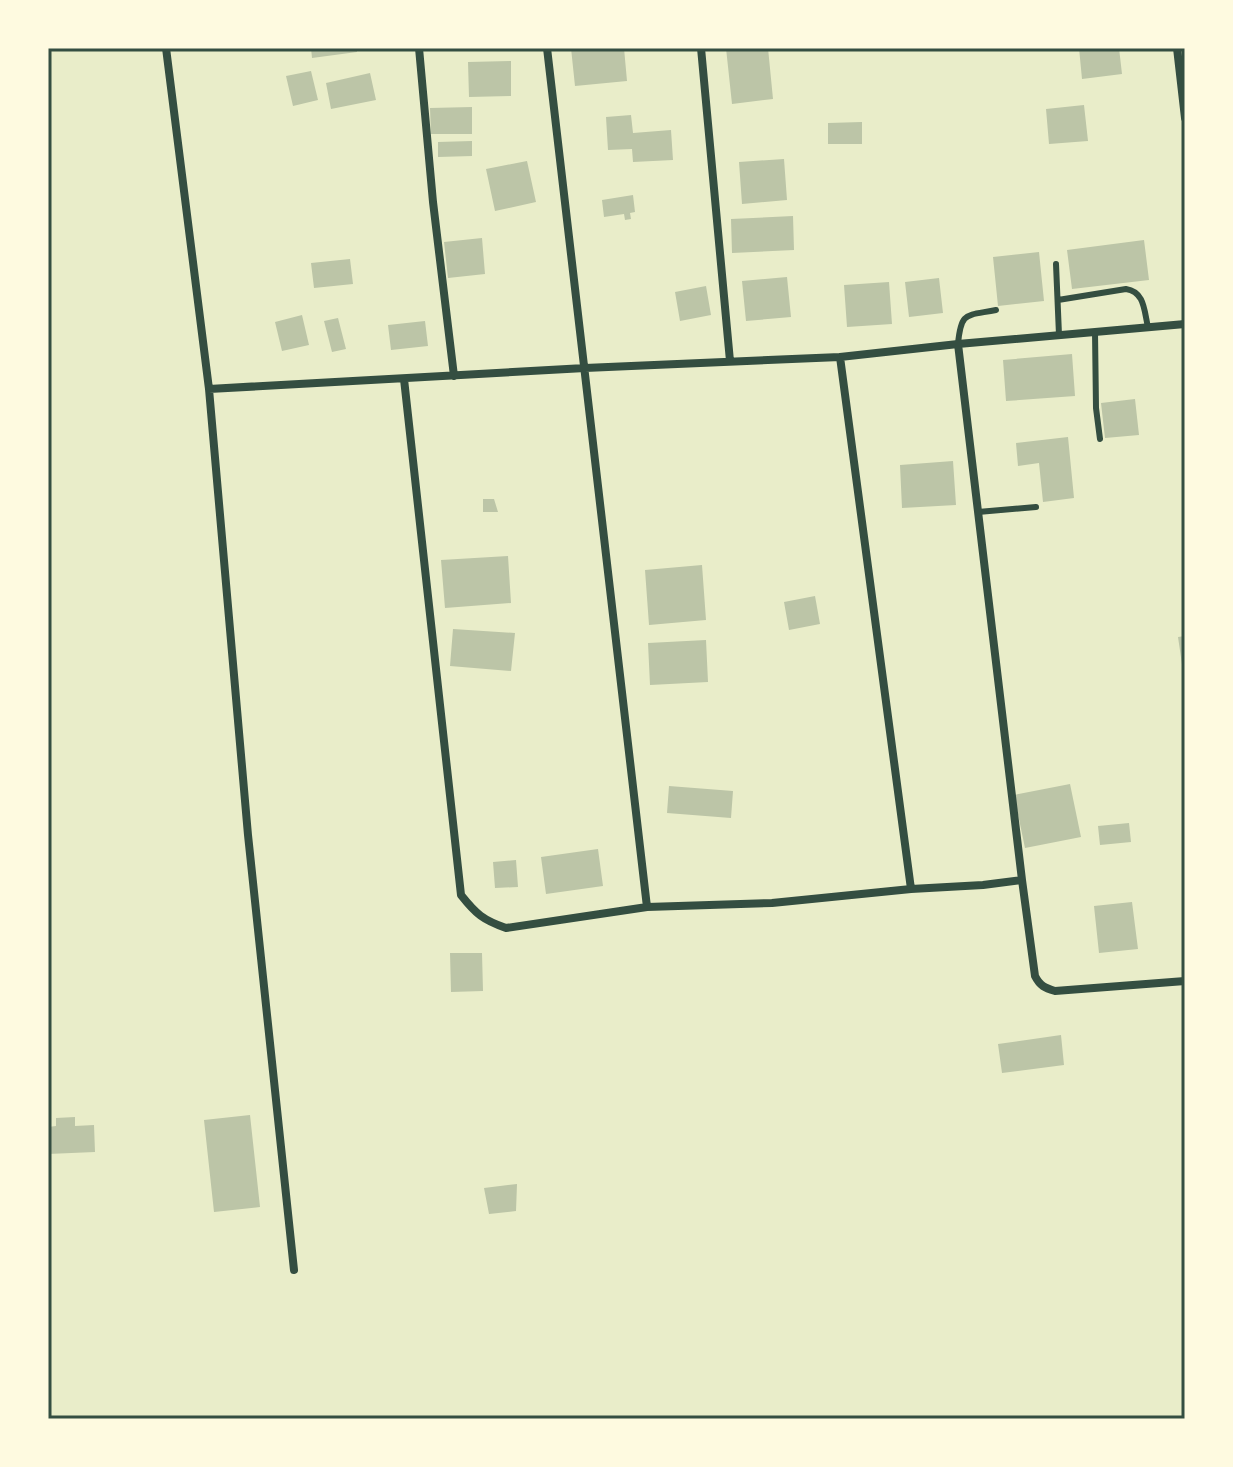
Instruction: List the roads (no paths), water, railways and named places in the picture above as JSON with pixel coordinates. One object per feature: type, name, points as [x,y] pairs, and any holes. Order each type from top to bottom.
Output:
[{"type":"street","points":[[166,48],[209,389],[248,835],[294,1270]]},
{"type":"street","points":[[419,48],[433,202],[454,376]]},
{"type":"street","points":[[547,48],[647,907]]},
{"type":"street","points":[[701,48],[730,361]]},
{"type":"street","points":[[1177,48],[1185,118]]},
{"type":"street","points":[[209,389],[840,357],[1185,324]]},
{"type":"street","points":[[958,344],[1035,976],[1038,983],[1055,991],[1185,981]]},
{"type":"street","points":[[840,357],[911,889]]},
{"type":"street","points":[[404,379],[461,895],[475,913],[506,928],[647,907],[772,903],[1022,880]]},
{"type":"lane","points":[[1056,264],[1059,335]]},
{"type":"lane","points":[[1058,300],[1133,290],[1142,300],[1148,327]]},
{"type":"lane","points":[[958,344],[963,319],[996,310]]},
{"type":"lane","points":[[1095,332],[1096,408],[1100,439]]},
{"type":"lane","points":[[978,512],[1036,507]]}]
